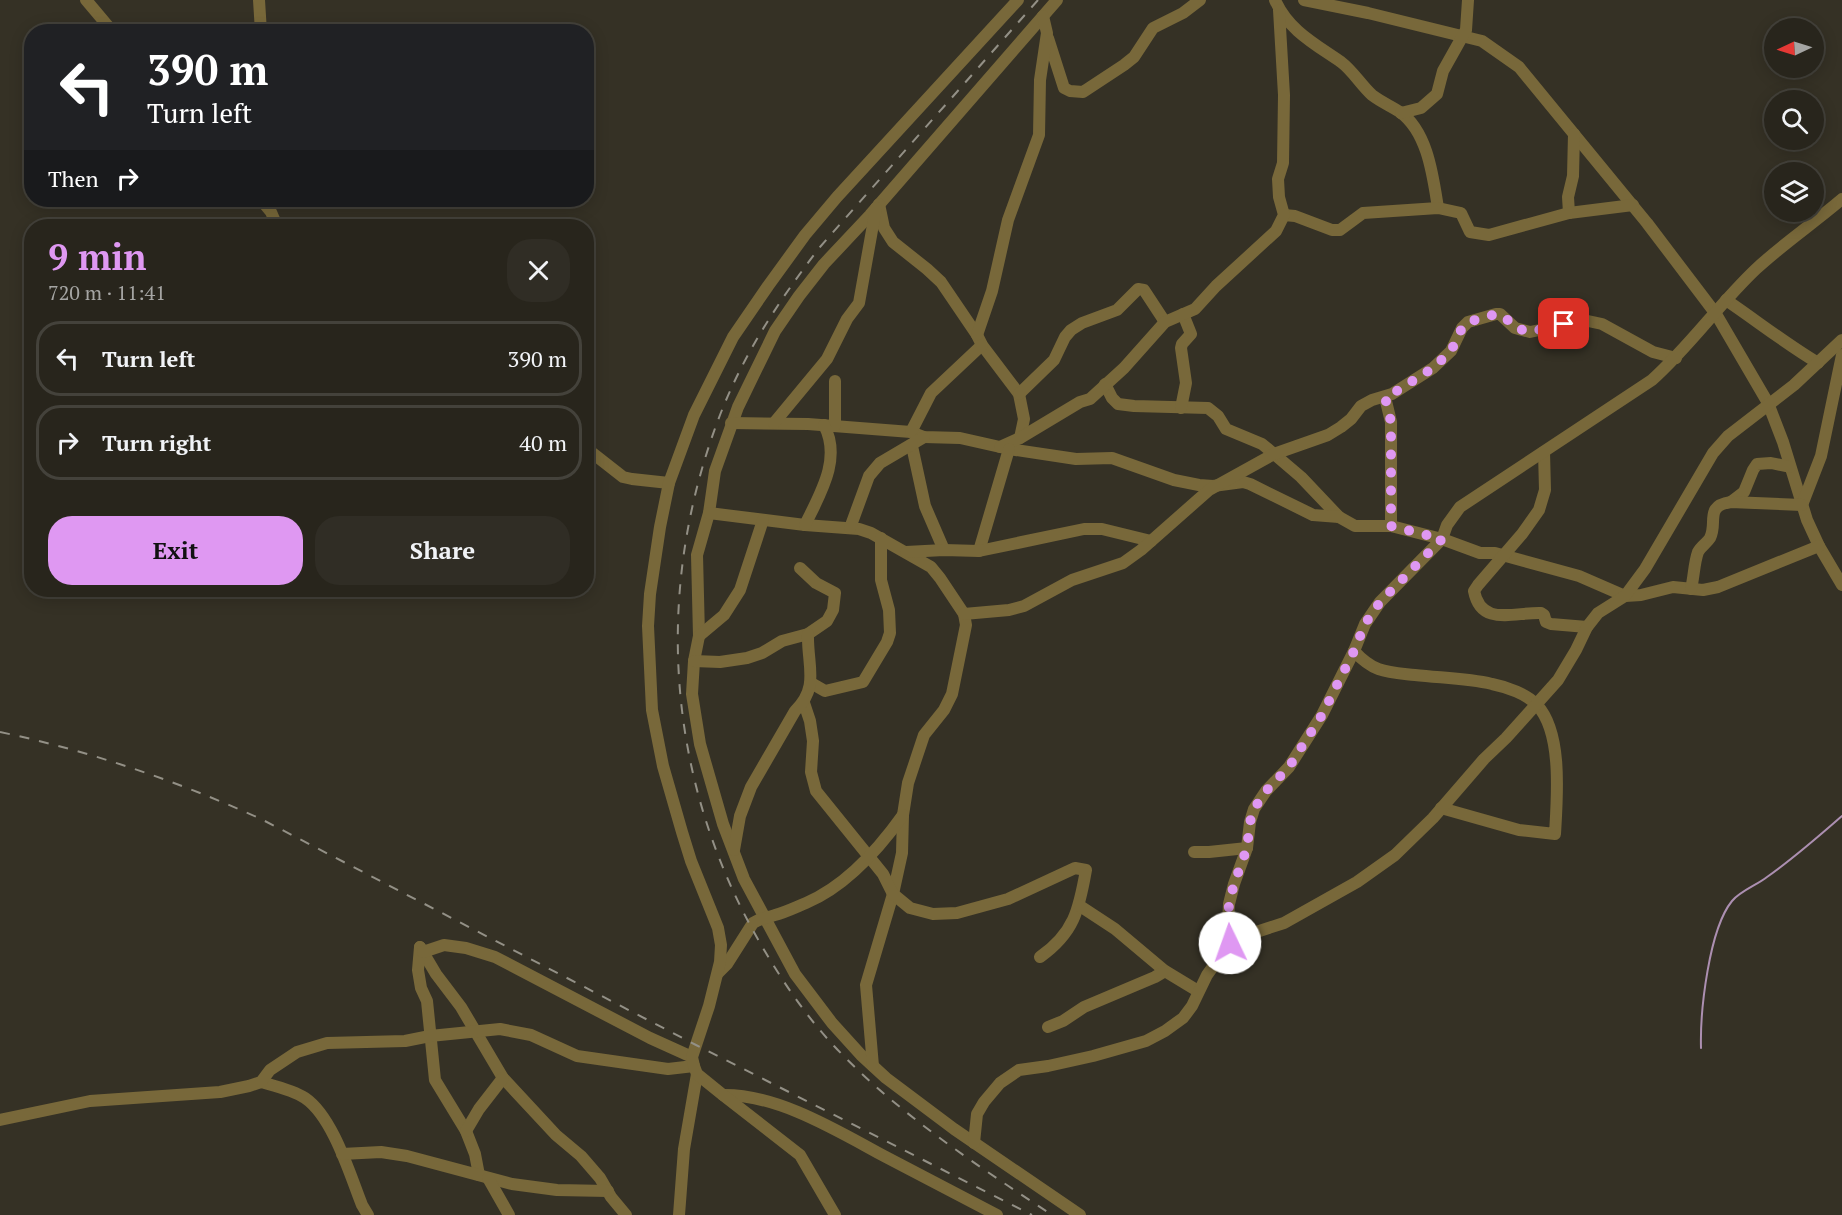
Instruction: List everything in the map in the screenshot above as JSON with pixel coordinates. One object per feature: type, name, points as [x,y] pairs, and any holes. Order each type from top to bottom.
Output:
[{"type":"street","points":[[86,0],[106,24]]},
{"type":"street","points":[[259,0],[260,24]]},
{"type":"street","points":[[679,1215],[694,1065],[717,974],[721,945],[718,928],[682,832],[663,766],[652,710],[648,626],[650,594],[669,483],[694,415],[711,378],[733,337],[768,286],[837,197],[1018,0]]},
{"type":"street","points":[[1057,0],[878,206],[824,264],[798,296],[775,331],[731,423],[715,471],[709,513],[697,555],[699,636],[692,693],[700,744],[723,824],[744,879],[795,974],[832,1023],[873,1066],[974,1143],[1080,1215]]},
{"type":"street","points":[[1043,16],[1064,88],[1083,92],[1134,57],[1153,28],[1183,13],[1200,0]]},
{"type":"street","points":[[1304,0],[1368,13],[1482,42],[1519,67],[1633,205],[1716,314],[1768,403],[1780,431],[1802,505],[1819,546],[1842,585]]},
{"type":"street","points":[[1401,113],[1421,108],[1437,94],[1443,71],[1466,30],[1468,0]]},
{"type":"street","points":[[1277,5],[1297,31],[1343,64],[1375,98],[1401,113],[1425,146],[1438,208]]},
{"type":"street","points":[[979,551],[1004,448],[1065,410],[1090,399],[1135,357],[1165,322],[1195,309],[1216,286],[1276,231],[1284,215],[1279,197],[1278,179],[1283,163],[1284,95],[1277,5]]},
{"type":"street","points":[[911,432],[931,393],[980,340],[1008,220],[1039,135],[1040,80],[1047,33]]},
{"type":"street","points":[[1569,213],[1568,197],[1573,176],[1574,134]]},
{"type":"street","points":[[1230,943],[1229,904],[1247,848],[1254,809],[1266,791],[1289,767],[1322,715],[1365,624],[1380,602],[1442,539],[1447,525],[1460,507],[1635,393],[1676,358],[1726,300],[1757,269],[1842,199]]},
{"type":"street","points":[[1284,215],[1295,216],[1332,230],[1340,230],[1363,213],[1438,208],[1461,213],[1470,232],[1490,235],[1569,213],[1633,205]]},
{"type":"street","points":[[878,206],[884,228],[893,242],[941,282],[1019,394],[1024,419],[1020,438]]},
{"type":"street","points":[[774,423],[827,359],[859,303],[878,206]]},
{"type":"street","points":[[1019,394],[1054,360],[1071,330],[1082,322],[1117,310],[1138,289],[1144,290],[1165,322]]},
{"type":"street","points":[[1726,300],[1760,322],[1782,341],[1818,363]]},
{"type":"street","points":[[1181,408],[1186,383],[1181,348],[1191,333],[1183,314]]},
{"type":"street","points":[[964,614],[1009,610],[1024,606],[1072,580],[1123,563],[1209,490],[1274,454],[1328,435],[1351,419],[1361,406],[1392,394],[1433,368],[1451,351],[1464,325],[1496,314],[1504,316],[1515,328],[1530,332],[1588,321],[1602,324],[1653,352],[1676,358]]},
{"type":"street","points":[[974,1143],[977,1114],[1000,1083],[1019,1070],[1059,1064],[1146,1041],[1165,1031],[1183,1018],[1192,1006],[1212,967],[1230,943],[1240,937],[1284,923],[1326,901],[1376,870],[1406,846],[1558,680],[1587,627],[1598,613],[1625,596],[1661,545],[1713,453],[1728,436],[1794,385],[1842,340]]},
{"type":"street","points":[[1802,505],[1821,456],[1842,355]]},
{"type":"street","points":[[805,525],[829,473],[830,425],[835,381]]},
{"type":"street","points":[[1105,384],[1118,404],[1208,408],[1218,416],[1226,429],[1262,444],[1328,503],[1339,517],[1355,526],[1391,526],[1442,539],[1480,553],[1495,553],[1580,576],[1625,596],[1641,595],[1673,587],[1703,590],[1728,584],[1819,546]]},
{"type":"street","points":[[1385,397],[1391,422],[1391,526]]},
{"type":"street","points":[[731,423],[830,425],[911,432],[924,437],[960,438],[1004,448],[1076,459],[1112,458],[1174,480],[1199,485],[1243,482],[1313,515],[1339,517]]},
{"type":"street","points":[[850,528],[869,476],[880,463],[924,437]]},
{"type":"street","points":[[912,446],[925,506],[944,550]]},
{"type":"street","points":[[1544,452],[1545,490],[1539,510],[1474,591],[1476,602],[1483,610],[1494,615],[1541,613],[1546,622],[1551,624],[1587,627]]},
{"type":"street","points":[[594,454],[624,477],[669,483]]},
{"type":"street","points":[[1731,502],[1744,492],[1757,464],[1771,463],[1790,467]]},
{"type":"street","points":[[1691,589],[1699,551],[1711,536],[1715,509],[1720,505],[1731,502],[1802,505]]},
{"type":"street","points":[[709,513],[850,528],[871,533],[931,567],[964,614],[966,625],[952,694],[944,710],[924,735],[908,783],[903,815],[902,853],[893,894],[866,985],[873,1066]]},
{"type":"street","points":[[699,636],[724,615],[740,590],[763,520]]},
{"type":"street","points":[[906,552],[979,551],[1084,529],[1102,529],[1151,541]]},
{"type":"street","points":[[812,683],[825,691],[863,682],[888,642],[890,622],[888,602],[881,580],[881,538]]},
{"type":"street","points":[[694,662],[720,662],[762,653],[782,641],[808,634],[827,621],[835,593],[816,583],[800,568]]},
{"type":"street","points":[[734,853],[740,816],[751,787],[795,711],[804,703],[812,683],[808,634]]},
{"type":"street","points":[[1354,651],[1365,662],[1384,672],[1491,684],[1506,688],[1537,705],[1546,717],[1553,741],[1557,773],[1555,834],[1519,830],[1441,808]]},
{"type":"street","points":[[804,703],[813,741],[812,772],[816,791],[883,874],[893,894],[910,908],[933,914],[957,913],[1008,900],[1075,868],[1086,870],[1080,906],[1058,945],[1040,957]]},
{"type":"street","points":[[717,974],[727,964],[750,926],[759,919],[809,902],[846,879],[887,837],[903,815]]},
{"type":"street","points":[[1194,852],[1247,848]]},
{"type":"street","points":[[1080,906],[1115,929],[1165,971],[1198,991]]},
{"type":"street","points":[[423,952],[444,945],[466,948],[495,957],[650,1038],[694,1065],[723,1095],[800,1155],[835,1215]]},
{"type":"street","points":[[509,1215],[484,1177],[466,1131],[435,1080],[427,1001],[421,988],[418,970],[420,946],[503,1078],[524,1098],[542,1121],[581,1156],[626,1215]]},
{"type":"street","points":[[1048,1027],[1063,1021],[1084,1007],[1155,978],[1165,971]]},
{"type":"street","points":[[261,1082],[270,1070],[297,1052],[327,1043],[405,1041],[430,1036],[500,1029],[531,1035],[577,1056],[668,1069],[694,1065]]},
{"type":"street","points":[[466,1131],[479,1109],[503,1078]]},
{"type":"street","points":[[0,1120],[90,1101],[220,1092],[261,1082],[305,1098],[315,1108],[333,1133],[368,1215]]},
{"type":"street","points":[[723,1095],[743,1095],[762,1099],[804,1116],[997,1215]]},
{"type":"street","points":[[342,1154],[381,1152],[407,1156],[531,1188],[608,1191]]},
{"type":"waterway","points":[[1701,1048],[1704,993],[1712,950],[1724,914],[1735,897],[1786,863],[1842,816]]},
{"type":"railway","points":[[1038,0],[820,247],[791,286],[752,348],[720,415],[698,482],[684,550],[678,618],[680,686],[689,754],[706,820],[731,885],[763,948],[805,1011],[824,1035],[858,1070],[910,1115],[966,1157],[1052,1215]]},
{"type":"railway","points":[[0,732],[67,748],[133,768],[261,819],[696,1045],[1032,1215]]},
{"type":"route","points":[[1230,943],[1229,904],[1247,848],[1254,809],[1266,791],[1289,767],[1322,715],[1372,613],[1442,539],[1391,526],[1391,422],[1385,397],[1433,368],[1451,351],[1462,328],[1468,322],[1500,314],[1515,328],[1530,332],[1564,324]]}]
